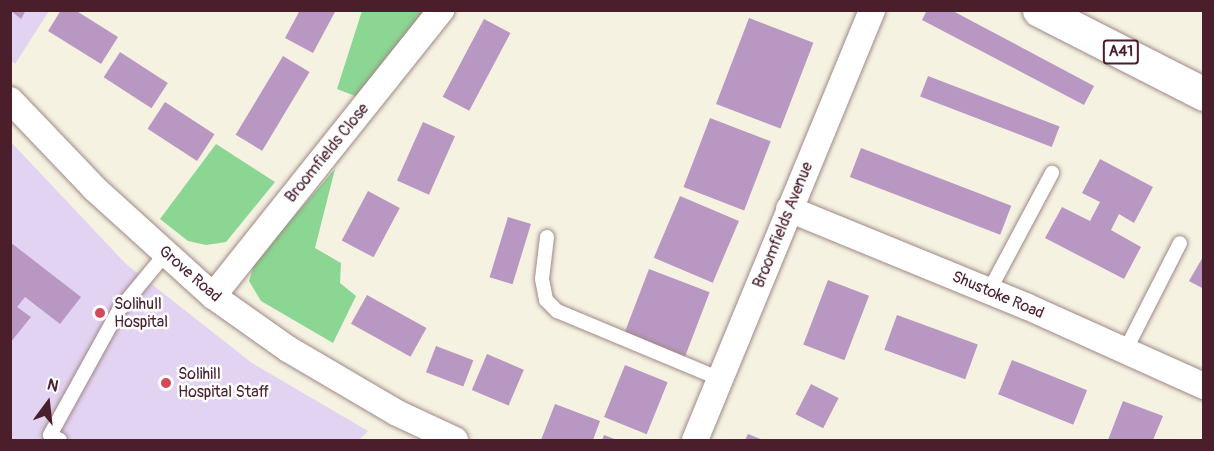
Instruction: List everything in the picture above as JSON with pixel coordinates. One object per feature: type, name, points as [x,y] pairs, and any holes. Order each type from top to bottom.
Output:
[{"type":"highway","name":"A41","points":[[1039,10],[1203,94]]},
{"type":"street","name":"Broomfields Close","points":[[213,296],[441,10]]},
{"type":"street","name":"Broomfields Avenue","points":[[695,441],[872,10]]},
{"type":"street","name":"Grove Road","points":[[10,100],[94,188],[213,296],[288,349],[397,414],[455,441]]},
{"type":"street","name":"Shustoke Road","points":[[789,209],[989,291],[1203,386]]},
{"type":"lane","points":[[989,291],[1052,173]]},
{"type":"lane","points":[[547,237],[542,279],[546,300],[557,310],[720,379]]},
{"type":"lane","points":[[1125,351],[1180,243]]},
{"type":"lane","points":[[60,441],[50,435],[119,310],[166,253]]},
{"type":"shaded area","points":[[11,11],[49,11],[15,64],[11,61]]},
{"type":"shaded area","name":"Solihull Hospital","points":[[10,141],[126,264],[252,363],[368,431],[359,440],[11,440]]},
{"type":"green space","points":[[362,11],[428,11],[360,98],[337,89]]},
{"type":"green space","points":[[216,144],[275,182],[226,242],[206,245],[188,241],[160,219]]},
{"type":"green space","points":[[335,169],[315,248],[341,263],[340,283],[356,296],[333,343],[261,301],[249,281],[255,261]]},
{"type":"building","points":[[10,10],[26,10],[21,19]]},
{"type":"building","points":[[61,10],[75,10],[118,37],[101,64],[48,31]]},
{"type":"building","points":[[300,10],[336,10],[313,53],[285,38]]},
{"type":"building","points":[[927,10],[951,10],[1094,86],[1084,105],[922,20]]},
{"type":"building","points":[[749,18],[813,43],[780,129],[716,104]]},
{"type":"building","points":[[484,19],[510,33],[469,111],[443,97]]},
{"type":"building","points":[[120,52],[168,83],[151,108],[104,77]]},
{"type":"building","points":[[283,56],[310,72],[262,151],[236,135]]},
{"type":"building","points":[[928,76],[1060,127],[1052,147],[920,97]]},
{"type":"building","points":[[165,102],[214,134],[197,161],[148,129]]},
{"type":"building","points":[[710,118],[771,141],[744,210],[683,187]]},
{"type":"building","points":[[423,122],[455,136],[429,195],[397,180]]},
{"type":"building","points":[[861,148],[1011,206],[1000,235],[850,177]]},
{"type":"building","points":[[1100,159],[1153,187],[1134,223],[1119,214],[1111,230],[1141,247],[1124,279],[1045,238],[1062,207],[1090,221],[1100,202],[1082,193]]},
{"type":"building","points":[[368,191],[400,208],[373,257],[342,240]]},
{"type":"building","points":[[680,196],[739,221],[713,283],[654,258]]},
{"type":"building","points":[[508,217],[531,224],[513,284],[490,277]]},
{"type":"building","points":[[10,242],[81,297],[60,324],[25,297],[17,307],[31,317],[10,343]]},
{"type":"building","points":[[1204,255],[1204,289],[1189,281]]},
{"type":"building","points":[[649,269],[710,292],[684,360],[623,337]]},
{"type":"building","points":[[828,280],[869,296],[844,360],[803,344]]},
{"type":"building","points":[[367,295],[426,328],[410,357],[351,324]]},
{"type":"building","points":[[897,315],[978,344],[965,379],[884,350]]},
{"type":"building","points":[[436,346],[473,360],[463,386],[426,372]]},
{"type":"building","points":[[487,354],[524,370],[509,406],[472,390]]},
{"type":"building","points":[[1012,360],[1087,390],[1073,425],[998,394]]},
{"type":"building","points":[[625,365],[668,382],[647,434],[604,417]]},
{"type":"building","points":[[811,384],[839,398],[823,428],[796,414]]},
{"type":"building","points":[[1123,401],[1163,416],[1153,440],[1108,440]]},
{"type":"building","points":[[555,404],[600,421],[593,440],[541,440]]},
{"type":"building","points":[[748,434],[763,440],[745,440]]},
{"type":"building","points":[[604,435],[617,440],[602,440]]},
{"type":"place","name":"Solihull Hospital","points":[[100,313]]},
{"type":"place","name":"Solihill Hospital Staff","points":[[166,383]]}]
